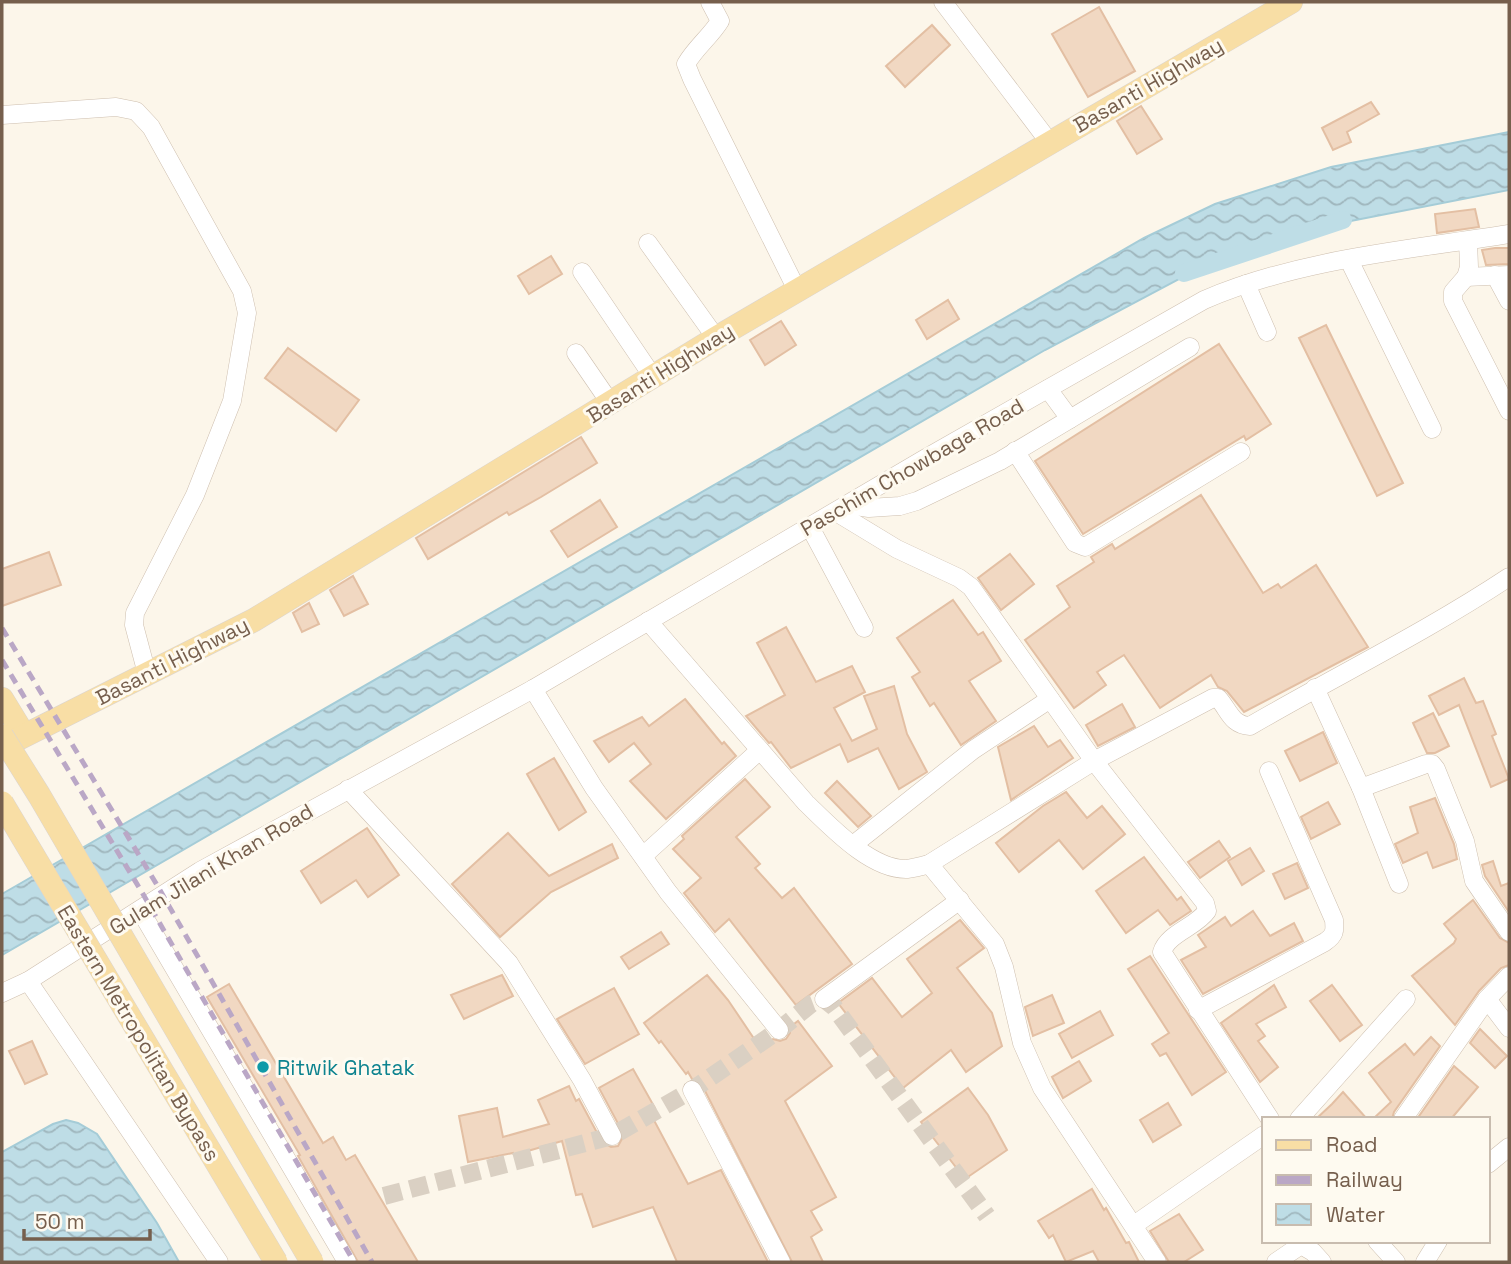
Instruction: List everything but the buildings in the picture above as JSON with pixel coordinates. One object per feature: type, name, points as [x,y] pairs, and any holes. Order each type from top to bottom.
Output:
[{"type":"main road","name":"Basanti Highway","points":[[2,747],[13,735],[147,674],[254,620],[716,338],[1291,2]]},
{"type":"main road","points":[[2,699],[13,735],[39,795],[312,1262]]},
{"type":"main road","name":"Eastern Metropolitan Bypass","points":[[2,803],[276,1262]]},
{"type":"street","points":[[710,2],[720,21],[712,35],[694,50],[686,64],[797,290]]},
{"type":"street","points":[[943,2],[1050,143]]},
{"type":"street","points":[[2,116],[116,107],[136,111],[151,127],[242,291],[247,313],[232,401],[195,495],[135,613],[134,625],[147,674]]},
{"type":"street","name":"Paschim Chowbaga Road","points":[[348,789],[533,689],[1204,300],[1246,284],[1349,260],[1509,234]]},
{"type":"street","points":[[1468,241],[1469,267],[1466,277],[1453,292],[1453,302],[1509,411]]},
{"type":"street","points":[[648,243],[716,338]]},
{"type":"street","points":[[1349,260],[1432,429]]},
{"type":"street","points":[[582,272],[653,377]]},
{"type":"street","points":[[1466,277],[1502,275],[1509,301]]},
{"type":"street","points":[[1246,284],[1267,332]]},
{"type":"street","points":[[843,509],[900,506],[917,501],[1015,451],[1191,348]]},
{"type":"street","points":[[576,353],[611,404]]},
{"type":"street","points":[[1048,389],[1070,419]]},
{"type":"street","points":[[1015,451],[1075,543],[1085,547],[1241,452]]},
{"type":"street","points":[[843,509],[897,550],[959,578],[971,587],[1094,761],[1205,903],[1208,911],[1202,919],[1165,944],[1162,952],[1269,1117]]},
{"type":"street","points":[[810,527],[864,628]]},
{"type":"street","points":[[648,621],[806,803],[873,860],[906,869],[929,864],[1094,761],[1213,698],[1222,701],[1233,722],[1240,726],[1250,726],[1399,644],[1509,577]]},
{"type":"street","points":[[1315,688],[1361,788],[1399,884]]},
{"type":"street","points":[[533,689],[594,788],[668,892],[779,1030]]},
{"type":"street","points":[[853,845],[973,750],[1050,699]]},
{"type":"street","points":[[643,856],[760,750]]},
{"type":"street","points":[[1361,788],[1432,764],[1465,841],[1474,881],[1509,932]]},
{"type":"street","points":[[1198,1010],[1325,942],[1335,931],[1334,920],[1269,771]]},
{"type":"street","points":[[348,789],[509,963],[582,1080],[612,1136]]},
{"type":"street","name":"Gulam Jilani Khan Road","points":[[2,993],[28,981],[200,871],[348,789]]},
{"type":"street","points":[[929,864],[995,944],[1004,967],[1022,1043],[1042,1088],[1061,1121],[1157,1262]]},
{"type":"street","points":[[824,999],[960,900]]},
{"type":"street","points":[[140,910],[347,1262]]},
{"type":"street","points":[[1404,1117],[1487,999],[1509,976]]},
{"type":"street","points":[[28,981],[219,1262]]},
{"type":"street","points":[[1301,1117],[1406,999]]},
{"type":"street","points":[[1487,999],[1509,1028]]},
{"type":"street","points":[[692,1090],[780,1262]]},
{"type":"street","points":[[1134,1226],[1262,1136]]},
{"type":"street","points":[[1490,1162],[1509,1147]]},
{"type":"street","points":[[1379,1243],[1396,1262]]},
{"type":"street","points":[[1425,1262],[1437,1243]]},
{"type":"street","points":[[1276,1262],[1301,1245],[1313,1252],[1322,1262]]},
{"type":"water","points":[[1509,132],[1509,190],[1315,228],[1230,252],[1045,350],[2,955],[2,894],[1144,238],[1215,204],[1331,167]]},
{"type":"water","points":[[66,1120],[78,1123],[97,1134],[157,1223],[179,1262],[2,1262],[2,1152],[53,1124]]},
{"type":"waterway","points":[[1184,273],[1343,220]]},
{"type":"tunnel","points":[[384,1196],[612,1136],[692,1090],[779,1030],[811,1004],[824,999],[834,1007],[987,1216]]},
{"type":"railway","points":[[2,628],[157,885],[372,1262]]},
{"type":"railway","points":[[2,660],[143,894],[354,1262]]},
{"type":"place","name":"Ritwik Ghatak","points":[[263,1067]]}]
